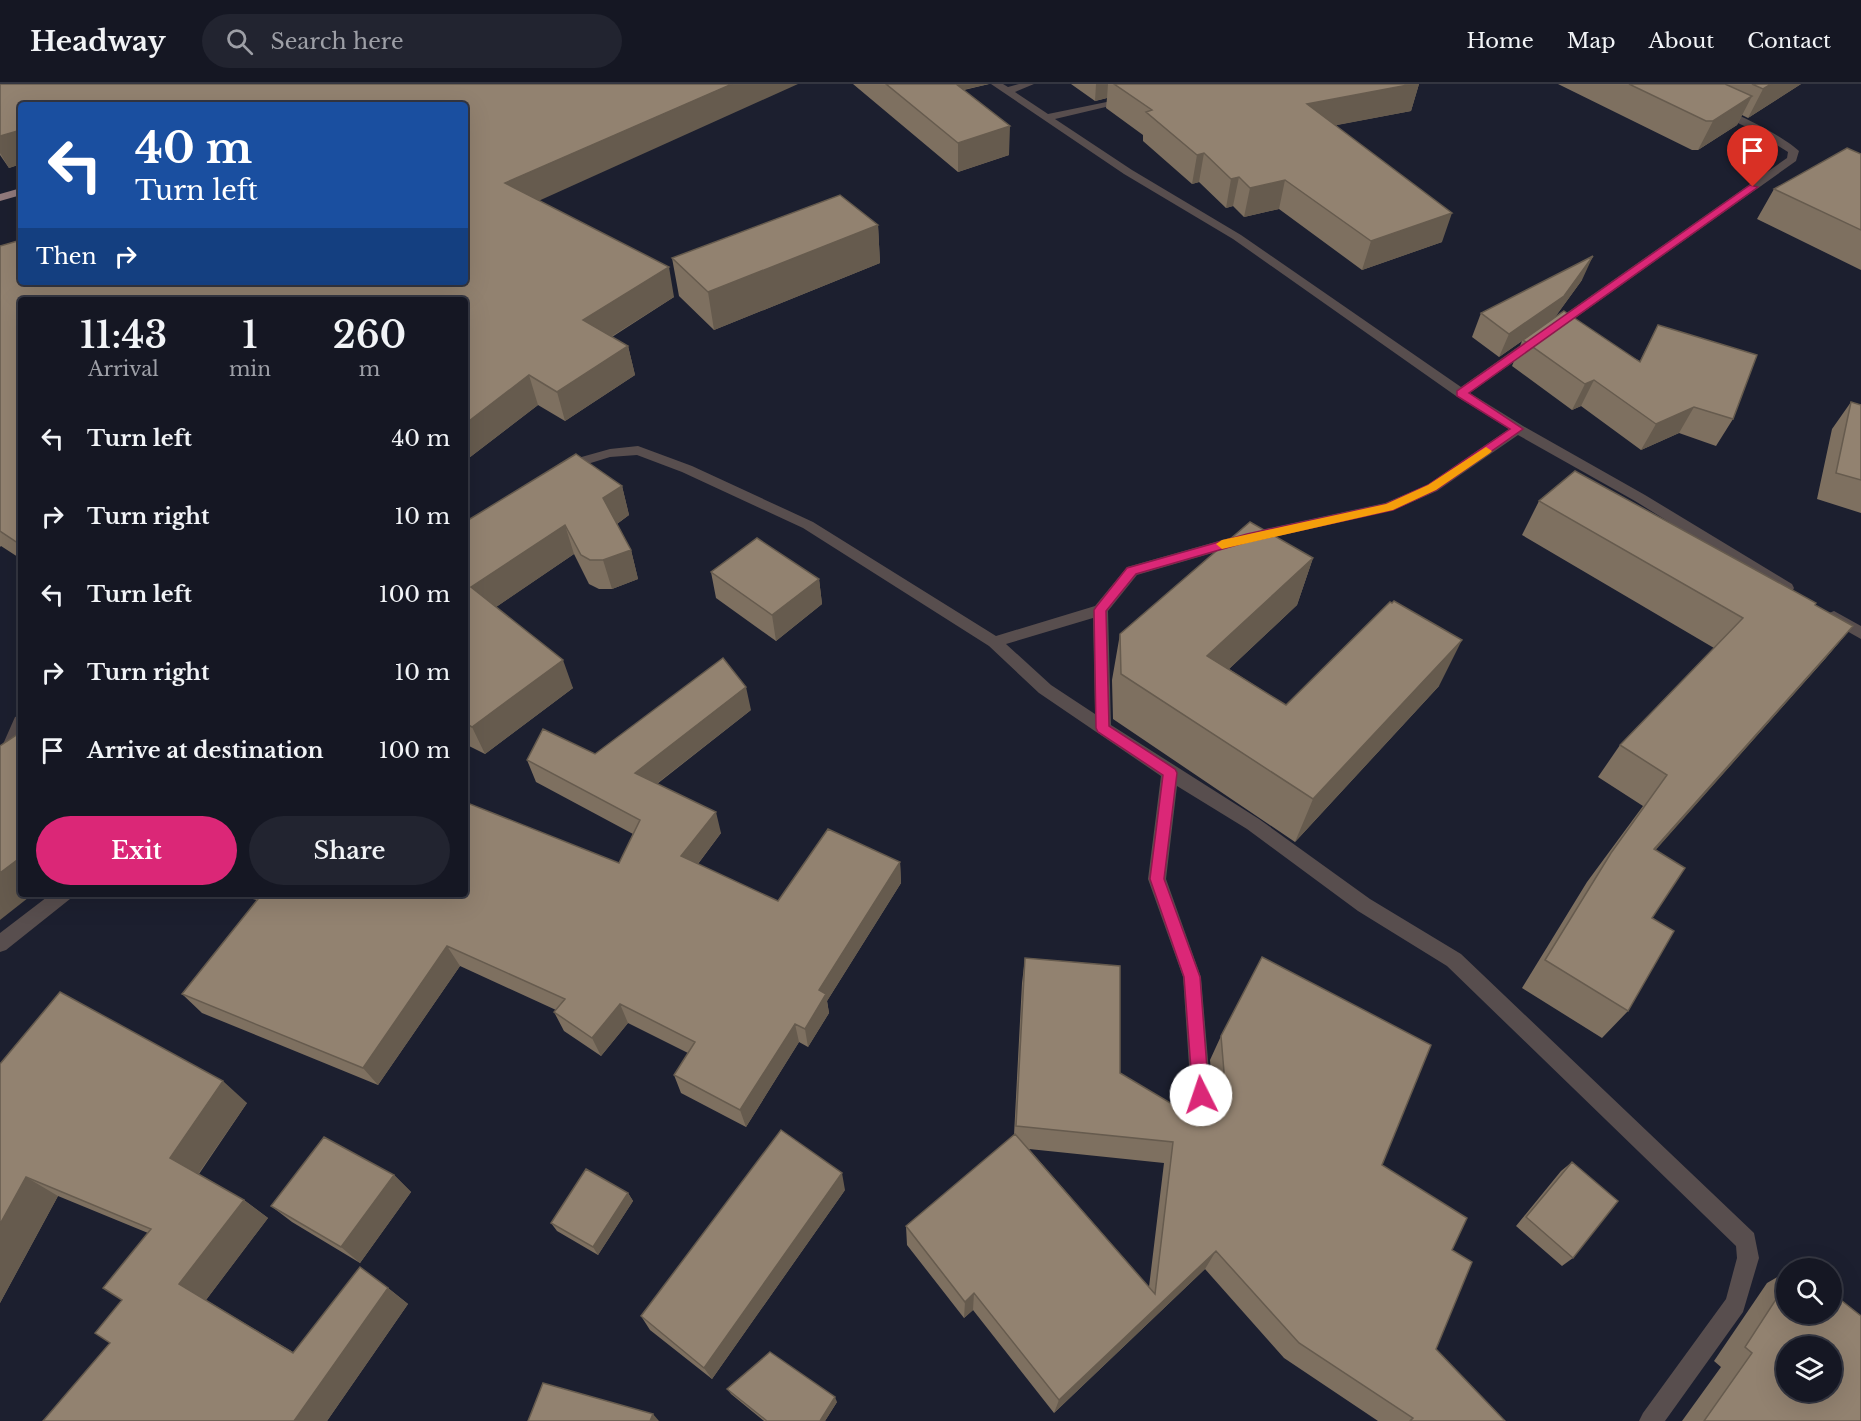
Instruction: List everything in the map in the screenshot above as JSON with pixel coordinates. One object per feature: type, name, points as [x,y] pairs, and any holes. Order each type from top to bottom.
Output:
[{"type":"main road","points":[[0,198],[18,192]]},
{"type":"street","points":[[1002,88],[1029,84]]},
{"type":"street","points":[[1002,88],[1049,117],[1128,172],[1237,237],[1461,393],[1518,429],[1640,498],[1801,597]]},
{"type":"street","points":[[1049,117],[1141,95]]},
{"type":"street","points":[[1461,393],[1792,159],[1794,151],[1782,142],[1714,108]]},
{"type":"street","points":[[994,642],[1100,610],[1132,571],[1247,538],[1389,507],[1432,488],[1518,429]]},
{"type":"street","points":[[557,470],[610,453],[638,450],[687,469],[808,525],[994,642],[1045,689],[1170,773],[1253,824],[1364,905],[1454,960],[1746,1241],[1748,1258],[1735,1304],[1651,1421]]},
{"type":"street","points":[[1821,609],[1861,633]]},
{"type":"street","points":[[1100,610],[1102,728]]},
{"type":"street","points":[[0,759],[6,755],[18,728]]},
{"type":"street","points":[[1170,773],[1157,879],[1192,977],[1201,1095]]},
{"type":"street","points":[[0,944],[60,897]]},
{"type":"building","points":[[0,84],[732,84],[505,183],[669,267],[583,320],[628,346],[557,392],[529,375],[468,422],[468,297],[18,297],[18,543],[0,531],[0,246],[18,241],[18,285],[468,285],[468,102],[18,102],[18,131],[0,136]]},
{"type":"building","points":[[886,84],[956,84],[1010,126],[958,143]]},
{"type":"building","points":[[1114,84],[1413,84],[1307,104],[1452,213],[1371,241],[1285,180],[1250,188],[1239,177],[1231,179],[1204,153],[1197,155],[1146,112],[1152,110]]},
{"type":"building","points":[[1629,84],[1725,84],[1752,96],[1713,121],[1706,121]]},
{"type":"building","points":[[1752,84],[1771,84],[1763,89]]},
{"type":"building","points":[[1847,148],[1861,154],[1861,230],[1774,189]]},
{"type":"building","points":[[840,195],[878,225],[708,292],[672,258]]},
{"type":"building","points":[[1593,256],[1564,296],[1509,334],[1481,313]]},
{"type":"building","points":[[1564,311],[1640,362],[1658,325],[1757,355],[1733,419],[1694,407],[1656,424],[1594,380],[1585,384],[1523,340]]},
{"type":"building","points":[[1851,402],[1861,405],[1861,480],[1836,473]]},
{"type":"building","points":[[576,454],[622,486],[603,498],[631,550],[603,560],[590,560],[581,555],[565,525],[471,587],[563,660],[472,727],[468,725],[468,520]]},
{"type":"building","points":[[1575,471],[1816,603],[1815,605],[1853,626],[1654,849],[1685,868],[1652,918],[1674,931],[1628,1011],[1545,960],[1611,853],[1667,775],[1620,745],[1743,618],[1539,501]]},
{"type":"building","points":[[1250,522],[1313,558],[1207,656],[1286,705],[1390,602],[1394,601],[1462,640],[1313,799],[1121,674],[1120,634]]},
{"type":"building","points":[[757,538],[819,579],[772,615],[711,572]]},
{"type":"building","points":[[723,658],[746,687],[635,773],[716,812],[681,856],[778,901],[828,829],[900,862],[819,990],[826,994],[805,1029],[795,1024],[740,1110],[674,1075],[695,1042],[620,1004],[592,1038],[554,1012],[565,999],[447,946],[363,1068],[182,994],[260,897],[468,897],[468,803],[619,863],[640,820],[527,760],[543,729],[595,754]]},
{"type":"building","points":[[18,734],[18,859],[0,873],[0,746]]},
{"type":"building","points":[[1262,957],[1431,1045],[1382,1165],[1467,1218],[1452,1250],[1472,1262],[1436,1349],[1505,1421],[1410,1421],[1413,1418],[1299,1343],[1216,1251],[1059,1400],[974,1293],[965,1302],[906,1226],[1015,1134],[1155,1294],[1173,1142],[1016,1126],[1025,958],[1120,966],[1120,1073],[1182,1110],[1200,1076],[1203,1081],[1210,1084],[1221,1080],[1224,1072],[1221,1036]]},
{"type":"building","points":[[60,992],[223,1081],[170,1158],[244,1200],[179,1284],[293,1353],[360,1267],[388,1288],[294,1421],[43,1421],[110,1343],[95,1333],[122,1300],[103,1288],[151,1229],[26,1177],[0,1224],[0,1064]]},
{"type":"building","points":[[781,1130],[842,1173],[704,1368],[641,1316]]},
{"type":"building","points":[[324,1137],[394,1175],[341,1247],[271,1206]]},
{"type":"building","points":[[1572,1162],[1618,1201],[1573,1258],[1526,1217]]},
{"type":"building","points":[[586,1169],[628,1193],[593,1247],[551,1223]]},
{"type":"building","points":[[1776,1299],[1776,1324],[1842,1324],[1842,1301],[1861,1316],[1861,1421],[1704,1421],[1752,1353],[1745,1347]]},
{"type":"building","points":[[770,1352],[835,1397],[820,1421],[767,1421],[727,1389]]},
{"type":"building","points":[[543,1383],[653,1414],[650,1421],[528,1421]]},
{"type":"slow traffic","points":[[1222,544],[1389,507],[1432,488],[1486,451]]},
{"type":"route","points":[[1201,1095],[1192,977],[1157,879],[1170,773],[1102,728],[1100,610],[1132,571],[1195,551],[1247,538],[1389,507],[1432,488],[1518,429],[1461,393],[1753,187]]}]
